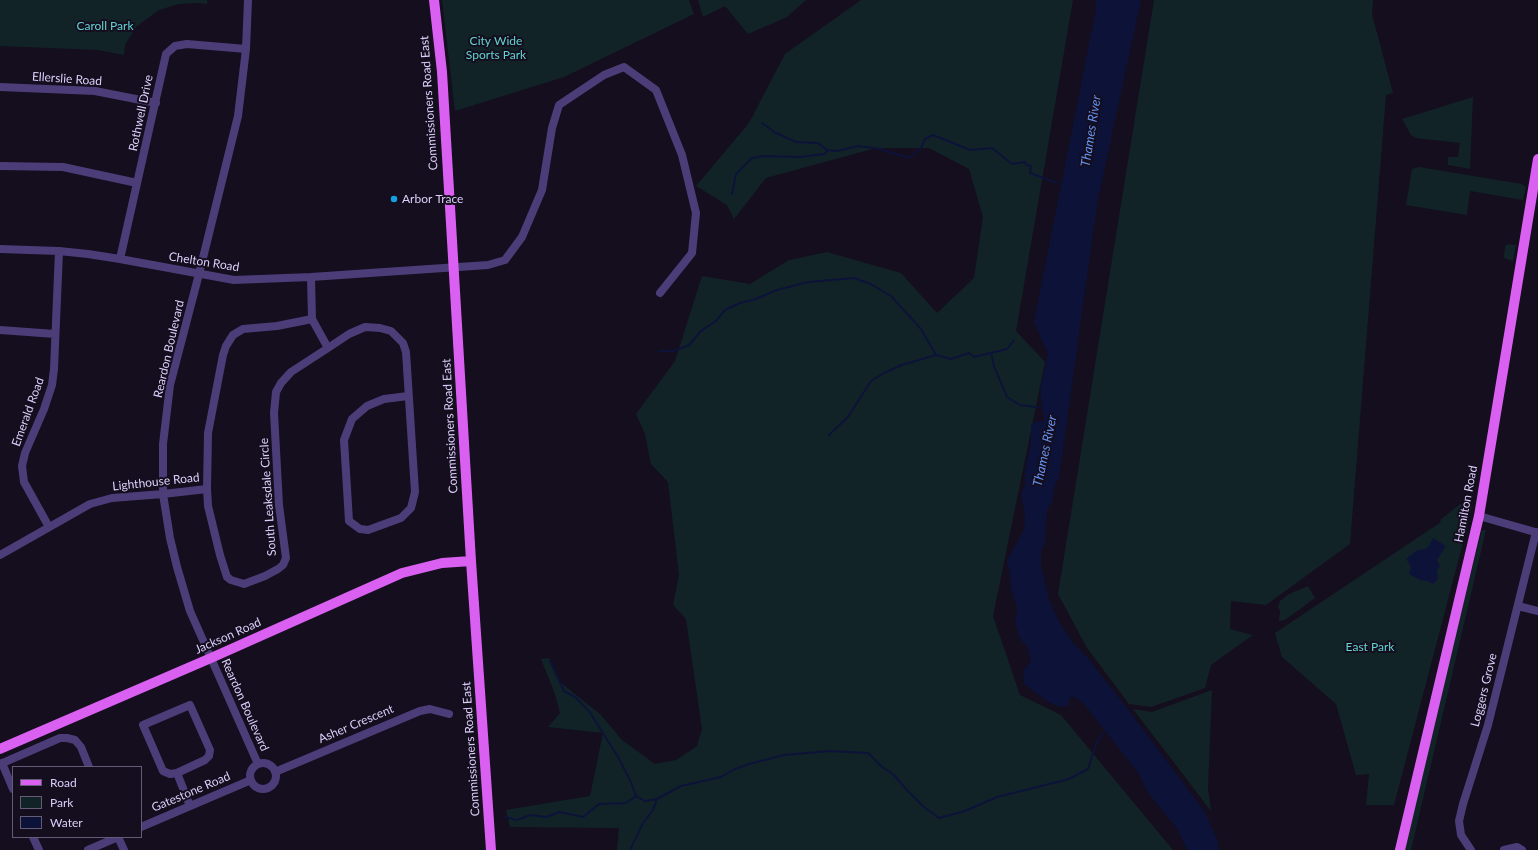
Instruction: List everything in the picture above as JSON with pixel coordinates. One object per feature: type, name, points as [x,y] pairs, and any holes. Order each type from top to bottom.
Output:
[{"type":"main road","name":"Commissioners Road East","points":[[434,0],[442,72],[471,560],[491,850]]},
{"type":"main road","name":"Hamilton Road","points":[[1400,850],[1479,516],[1538,159]]},
{"type":"main road","name":"Jackson Road","points":[[0,749],[211,658],[402,573],[442,563],[471,560]]},
{"type":"street","name":"Reardon Boulevard","points":[[248,0],[246,49],[238,116],[170,385],[163,444],[163,494],[177,567],[190,610],[258,764]]},
{"type":"street","name":"Rothwell Drive","points":[[120,259],[166,54],[175,46],[187,44],[246,49]]},
{"type":"street","name":"Chelton Road","points":[[0,249],[59,251],[120,259],[234,280],[311,278],[488,265],[505,260],[522,237],[542,190],[552,128],[559,105],[604,75],[624,67],[656,90],[682,155],[696,214],[692,252],[660,293]]},
{"type":"street","name":"Ellerslie Road","points":[[0,87],[95,91],[156,103]]},
{"type":"street","points":[[0,166],[63,167],[137,183]]},
{"type":"street","name":"Emerald Road","points":[[49,527],[24,482],[22,466],[25,453],[44,409],[52,385],[59,251]]},
{"type":"street","points":[[311,278],[312,319],[328,348],[350,334],[365,327],[380,328],[391,331],[403,344],[406,352],[415,492],[411,508],[401,518],[368,530],[360,529],[349,521],[344,440],[352,419],[367,406],[384,399],[408,396]]},
{"type":"street","name":"South Leaksdale Circle","points":[[312,319],[277,326],[243,329],[233,335],[223,355],[208,433],[208,506],[227,577],[234,582],[244,584],[274,572],[283,565],[286,558],[279,505],[274,403],[276,392],[281,383],[291,372],[328,348]]},
{"type":"street","points":[[0,330],[55,334]]},
{"type":"street","name":"Lighthouse Road","points":[[0,555],[90,504],[112,498],[208,489]]},
{"type":"street","points":[[1479,516],[1537,533]]},
{"type":"street","name":"Loggers Grove","points":[[1471,850],[1461,835],[1459,821],[1488,725],[1537,533]]},
{"type":"street","points":[[1518,606],[1538,611]]},
{"type":"street","points":[[190,705],[210,750],[209,756],[205,760],[177,773],[170,774],[163,771],[143,726],[190,705]]},
{"type":"street","name":"Asher Crescent","points":[[275,772],[420,711],[430,709],[449,714]]},
{"type":"street","points":[[12,787],[1,764],[60,738],[75,740],[81,747],[89,766]]},
{"type":"street","points":[[258,764],[268,764],[275,772],[276,777],[274,782],[268,788],[258,788],[251,780],[252,769],[258,764]]},
{"type":"street","points":[[177,773],[190,806]]},
{"type":"street","name":"Gatestone Road","points":[[142,827],[251,780]]},
{"type":"street","points":[[33,838],[39,850]]},
{"type":"street","points":[[88,850],[116,838]]},
{"type":"street","points":[[118,838],[124,850]]},
{"type":"street","points":[[1504,850],[1516,847],[1522,850]]},
{"type":"green space","name":"Caroll Park","points":[[0,0],[207,0],[207,4],[179,4],[159,10],[136,27],[125,45],[124,55],[98,50],[0,46]]},
{"type":"green space","name":"City Wide Sports Park","points":[[442,0],[689,0],[694,14],[564,77],[455,111]]},
{"type":"green space","points":[[698,0],[806,0],[787,17],[748,34],[725,6],[703,17]]},
{"type":"green space","points":[[861,0],[1073,0],[1016,331],[1045,362],[993,616],[1020,695],[1061,715],[1173,850],[617,850],[619,828],[510,827],[506,810],[590,796],[603,733],[548,727],[560,713],[555,694],[541,659],[549,658],[560,682],[601,715],[622,740],[655,764],[676,760],[697,746],[702,729],[686,619],[673,605],[679,575],[668,482],[651,464],[645,434],[636,414],[675,361],[702,276],[750,284],[789,260],[827,252],[901,273],[937,313],[974,278],[983,217],[969,169],[929,148],[876,148],[766,178],[734,219],[727,205],[696,186],[749,123],[785,54]]},
{"type":"green space","points":[[1154,0],[1373,0],[1372,14],[1393,93],[1386,95],[1350,544],[1266,605],[1231,601],[1230,629],[1253,635],[1211,665],[1205,688],[1151,707],[1129,704],[1087,648],[1058,594]]},
{"type":"green space","points":[[1473,97],[1470,169],[1448,165],[1448,157],[1458,157],[1460,143],[1416,138],[1411,135],[1402,119]]},
{"type":"green space","points":[[1419,167],[1522,184],[1526,187],[1523,200],[1470,191],[1467,215],[1406,205],[1412,169]]},
{"type":"green space","points":[[1508,244],[1516,245],[1513,261],[1504,258],[1505,246]]},
{"type":"green space","name":"East Park","points":[[1467,503],[1472,506],[1466,535],[1394,805],[1366,805],[1369,774],[1356,775],[1336,704],[1282,657],[1275,633],[1441,522],[1440,520],[1460,504]]},
{"type":"green space","points":[[1482,530],[1486,530],[1411,850],[1404,850],[1438,700]]},
{"type":"green space","points":[[1308,586],[1315,598],[1285,620],[1279,621],[1280,611],[1278,607],[1280,601],[1289,594]]},
{"type":"green space","points":[[1212,690],[1208,788],[1211,811],[1133,709],[1152,712]]},
{"type":"water","name":"Thames River","points":[[1096,0],[1141,0],[1097,204],[1059,478],[1055,485],[1052,502],[1048,508],[1045,542],[1041,552],[1041,565],[1049,599],[1059,622],[1074,644],[1087,657],[1127,708],[1205,812],[1217,839],[1219,850],[1187,850],[1178,830],[1147,791],[1139,774],[1085,705],[1076,698],[1072,697],[1069,699],[1069,705],[1060,707],[1048,702],[1024,684],[1023,671],[1031,661],[1027,646],[1021,641],[1015,622],[1017,609],[1011,588],[1007,560],[1024,530],[1025,514],[1021,495],[1025,484],[1025,470],[1031,443],[1031,425],[1034,422],[1042,421],[1044,419],[1040,390],[1048,354],[1034,322],[1096,9]]},
{"type":"water","points":[[1433,538],[1446,546],[1437,560],[1440,566],[1437,571],[1438,579],[1433,584],[1420,580],[1409,574],[1411,568],[1406,559],[1417,550],[1425,549],[1429,546]]},
{"type":"waterway","points":[[762,123],[776,133],[796,142],[818,143],[827,150],[837,151],[858,146],[880,149],[909,158],[921,148],[925,139],[933,135],[970,150],[992,148],[1012,164],[1025,162],[1026,165],[1031,166],[1030,173],[1057,183]]},
{"type":"waterway","points":[[732,194],[736,174],[752,158],[763,156],[800,157],[825,154],[827,150]]},
{"type":"waterway","points":[[659,351],[674,351],[689,345],[701,331],[716,321],[725,310],[740,303],[756,299],[777,290],[808,282],[854,278],[871,284],[891,296],[921,329],[936,355],[951,359],[969,353],[974,357],[1007,349],[1014,340]]},
{"type":"waterway","name":"Thames River","points":[[991,353],[994,366],[1007,397],[1020,405],[1043,408]]},
{"type":"waterway","points":[[829,435],[848,417],[871,381],[902,365],[936,355]]},
{"type":"waterway","points":[[550,661],[564,691],[575,697],[589,711],[618,757],[630,780],[636,796],[645,801],[657,799],[681,786],[721,777],[735,769],[749,764],[784,755],[830,751],[868,753],[881,766],[894,775],[924,807],[939,818],[965,811],[997,797],[1069,779],[1088,769],[1096,744],[1104,733]]},
{"type":"waterway","points":[[505,817],[517,820],[530,815],[546,817],[560,812],[583,817],[599,804],[626,803],[636,796]]},
{"type":"waterway","points":[[630,850],[643,823],[653,810],[657,799]]},
{"type":"place","name":"Arbor Trace","points":[[394,199]]}]
